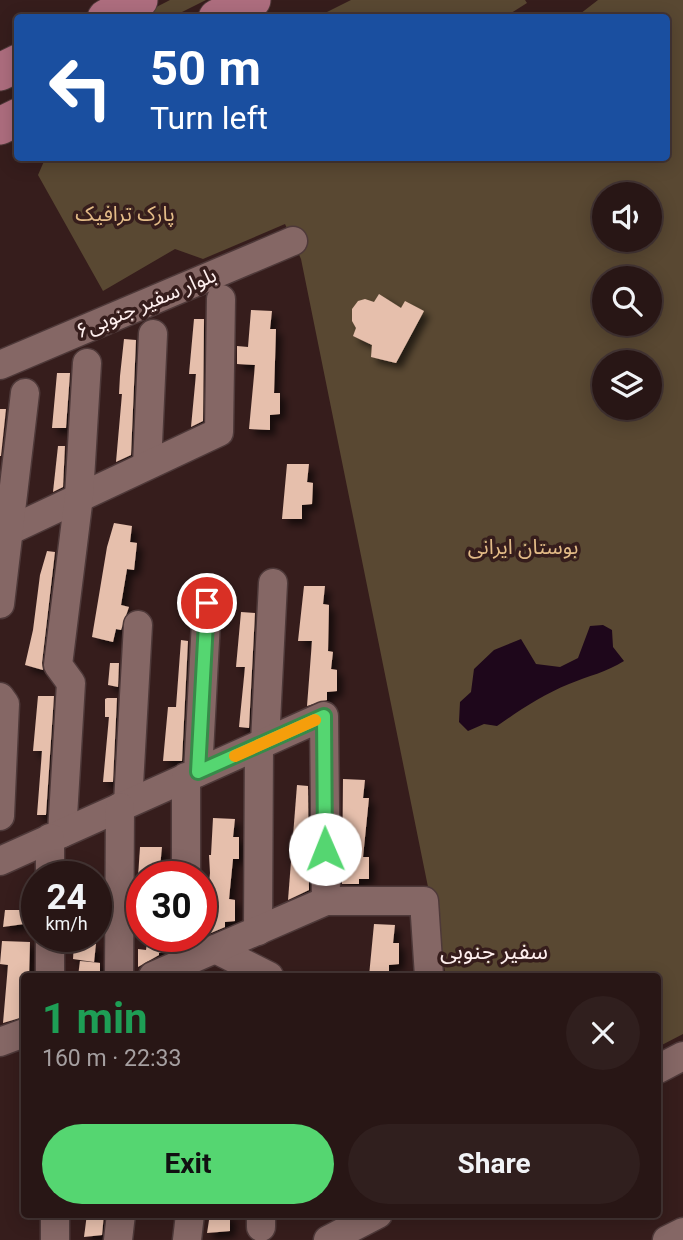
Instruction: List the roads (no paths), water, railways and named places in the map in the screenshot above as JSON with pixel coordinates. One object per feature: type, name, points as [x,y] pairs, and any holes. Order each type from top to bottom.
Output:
[{"type":"main road","points":[[113,14],[139,0]]},
{"type":"main road","points":[[225,14],[252,0]]},
{"type":"street","name":"بلوار سفیر جنوبی۶","points":[[0,365],[293,242]]},
{"type":"street","points":[[5,533],[219,432],[221,299]]},
{"type":"street","points":[[147,465],[153,334]]},
{"type":"street","points":[[52,861],[71,683],[58,666],[79,496],[87,363]]},
{"type":"street","points":[[0,604],[5,533],[25,393]]},
{"type":"street","points":[[258,931],[262,744],[273,583]]},
{"type":"street","points":[[187,861],[207,603]]},
{"type":"street","points":[[119,973],[124,805],[138,625]]},
{"type":"street","points":[[0,697],[5,704],[0,816]]},
{"type":"street","points":[[0,861],[324,716],[326,901]]},
{"type":"street","points":[[159,973],[326,901],[424,901],[429,973]]},
{"type":"street","points":[[50,952],[50,973]]},
{"type":"street","points":[[194,957],[254,973]]},
{"type":"street","points":[[0,1042],[21,1034]]},
{"type":"street","points":[[661,1067],[683,1056]]},
{"type":"street","points":[[55,1218],[55,1240]]},
{"type":"street","points":[[118,1240],[121,1218]]},
{"type":"street","points":[[187,1240],[190,1218]]},
{"type":"street","points":[[328,1240],[370,1218]]},
{"type":"street","points":[[667,1240],[683,1232]]},
{"type":"district","name":"سفیر جنوبی","points":[[494,951]]},
{"type":"park label","name":"پارک ترافیک","points":[[125,214]]},
{"type":"park label","name":"بوستان ایرانی","points":[[523,547]]}]
